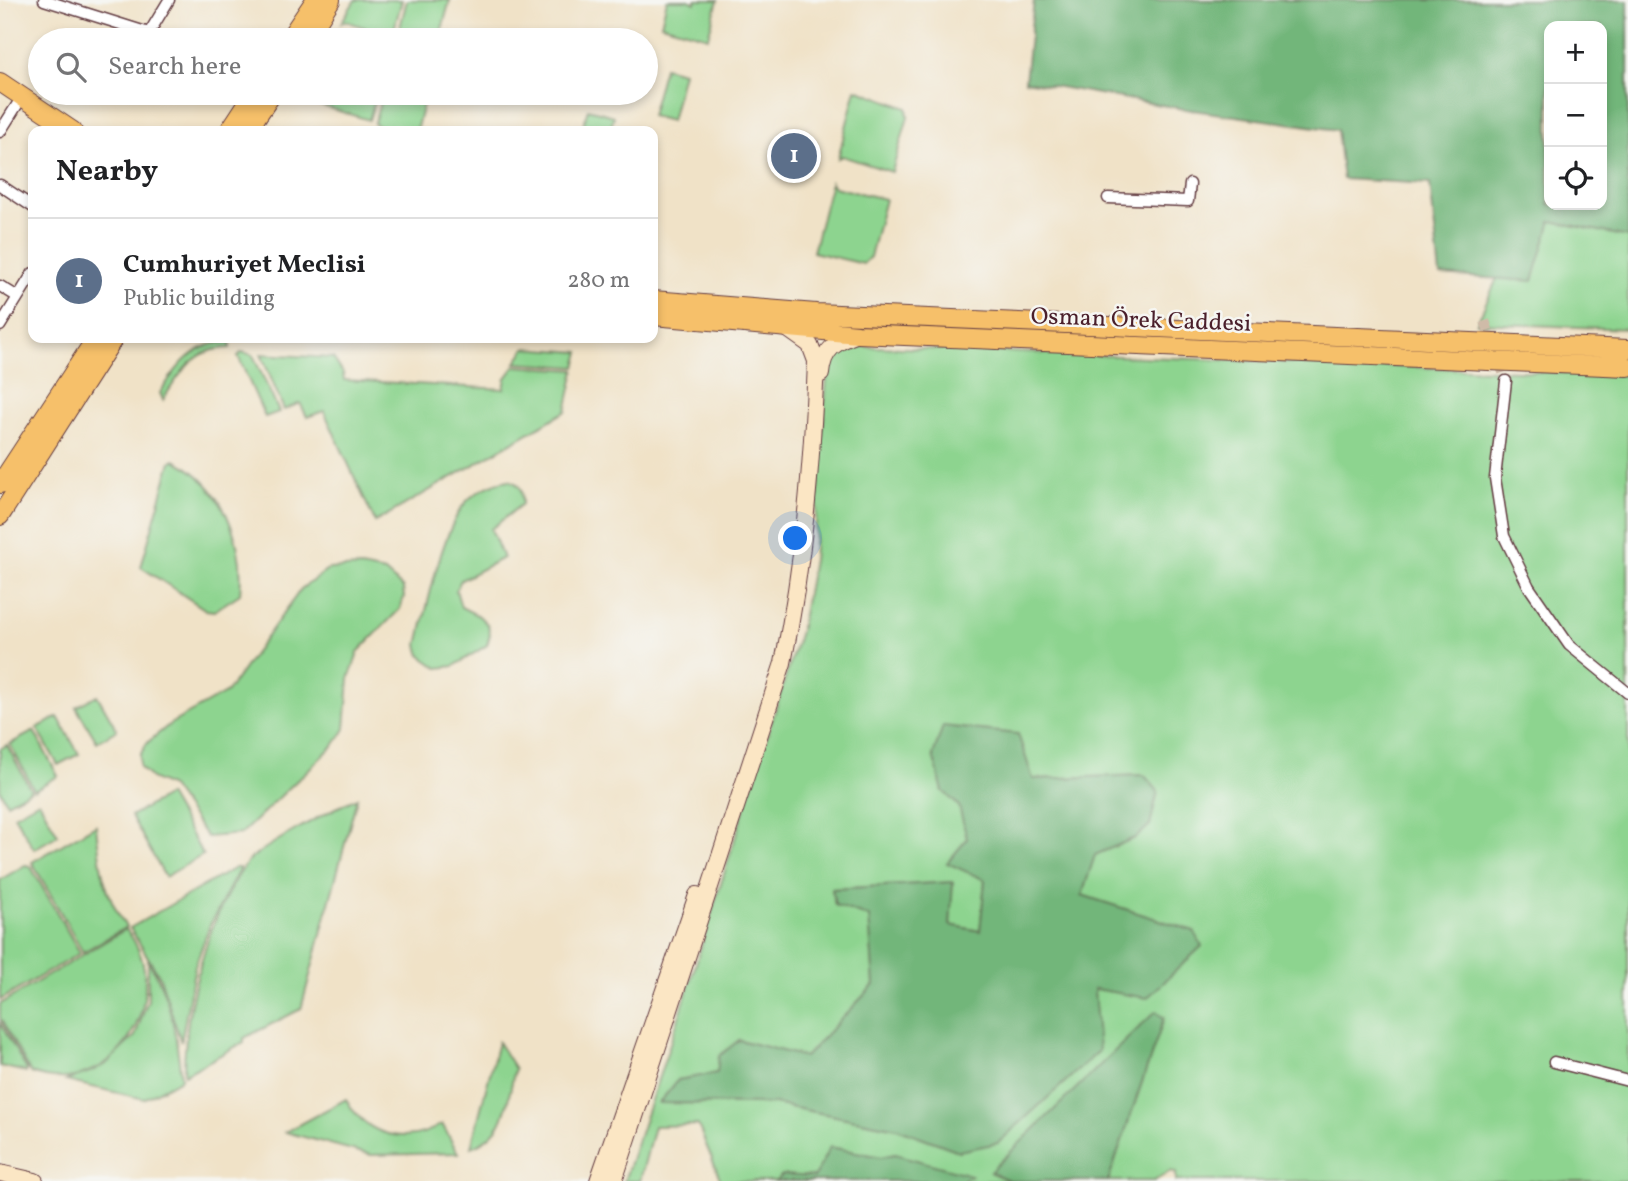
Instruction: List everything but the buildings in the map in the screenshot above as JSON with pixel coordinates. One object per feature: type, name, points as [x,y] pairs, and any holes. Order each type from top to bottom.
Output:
[{"type":"main road","points":[[296,28],[315,0]]},
{"type":"main road","points":[[314,28],[331,0]]},
{"type":"main road","points":[[0,82],[28,101]]},
{"type":"main road","points":[[34,105],[66,126]]},
{"type":"main road","points":[[232,126],[246,105]]},
{"type":"main road","points":[[250,126],[265,105]]},
{"type":"main road","name":"Osman Örek Caddesi","points":[[658,300],[856,316],[1628,349]]},
{"type":"main road","name":"Osman Örek Caddesi","points":[[658,316],[858,334],[1628,367]]},
{"type":"main road","points":[[0,516],[4,486],[93,343]]},
{"type":"main road","points":[[4,486],[110,343]]},
{"type":"street","points":[[44,0],[133,28]]},
{"type":"street","points":[[152,28],[169,0]]},
{"type":"street","points":[[0,132],[22,97]]},
{"type":"street","points":[[1108,198],[1188,201],[1190,184]]},
{"type":"street","points":[[0,185],[28,204]]},
{"type":"street","points":[[0,326],[28,281]]},
{"type":"street","points":[[0,286],[18,297]]},
{"type":"street","points":[[786,328],[810,345],[816,360],[812,450]]},
{"type":"street","points":[[614,1181],[783,663],[802,566],[822,360],[830,347],[858,334]]},
{"type":"street","points":[[1506,381],[1495,478],[1504,536],[1529,587],[1569,645],[1628,693]]},
{"type":"street","points":[[598,1181],[790,631]]},
{"type":"street","points":[[1554,1062],[1628,1081]]},
{"type":"street","points":[[0,1173],[35,1181]]},
{"type":"green space","points":[[355,0],[402,0],[394,28],[366,28],[346,21],[341,23]]},
{"type":"green space","points":[[407,0],[450,0],[442,28],[400,28]]},
{"type":"green space","points":[[667,0],[689,0],[695,3],[695,0],[718,0],[708,37],[661,24]]},
{"type":"green space","points":[[1034,0],[1628,0],[1628,237],[1551,221],[1533,281],[1440,275],[1430,184],[1343,179],[1337,130],[1178,108],[1025,81]]},
{"type":"green space","points":[[1628,0],[1628,329],[1477,323],[1544,174],[1544,210],[1607,210],[1607,166]]},
{"type":"green space","points":[[664,67],[683,72],[671,121],[651,116],[654,105],[658,105],[658,90]]},
{"type":"green space","points":[[856,89],[907,108],[908,117],[892,172],[842,156],[838,158]]},
{"type":"green space","points":[[319,105],[373,105],[369,120]]},
{"type":"green space","points":[[379,105],[423,105],[417,126],[378,126],[374,123]]},
{"type":"green space","points":[[588,109],[614,116],[611,126],[583,126]]},
{"type":"green space","points":[[831,182],[834,187],[885,199],[870,257],[863,264],[813,252]]},
{"type":"green space","points":[[231,343],[230,348],[217,349],[197,357],[182,372],[163,400],[160,393],[173,373],[188,357],[207,346]]},
{"type":"green space","points":[[847,346],[1628,375],[1628,1181],[1176,1181],[1176,1173],[1171,1171],[1154,1181],[1108,1181],[1164,1018],[991,1173],[1011,1181],[961,1181],[970,1176],[895,1154],[881,1157],[831,1147],[814,1177],[782,1175],[777,1181],[721,1181],[698,1125],[654,1126],[640,1181],[624,1181],[682,1008],[800,631],[813,560],[828,361]],"holes":[[[1144,775],[1137,837],[1094,855],[1082,896],[1194,931],[1094,989],[959,1151],[897,1128],[774,1104],[659,1103],[678,1080],[717,1073],[739,1040],[805,1057],[874,985],[870,917],[835,905],[832,889],[952,882],[950,925],[980,931],[985,880],[968,839],[959,806],[943,791],[1033,779]]]},
{"type":"green space","points":[[525,348],[580,352],[576,367],[516,363]]},
{"type":"green space","points":[[242,352],[253,355],[279,412],[265,417],[238,356]]},
{"type":"green space","points":[[261,354],[333,358],[343,373],[344,380],[504,389],[506,378],[515,366],[575,370],[566,411],[375,522],[324,411],[307,417],[300,403],[284,410]]},
{"type":"green space","points":[[175,460],[192,471],[218,499],[227,516],[239,554],[240,594],[214,611],[206,610],[141,567],[171,461]]},
{"type":"green space","points":[[509,480],[520,489],[522,504],[491,529],[503,558],[461,580],[456,590],[461,607],[479,616],[488,625],[490,634],[487,645],[454,666],[438,668],[421,656],[418,645],[436,570],[450,531],[457,515],[470,498],[486,488]]},
{"type":"green space","points":[[361,567],[385,572],[403,588],[404,597],[400,609],[358,652],[349,679],[345,729],[335,744],[241,834],[207,837],[171,787],[151,778],[140,767],[140,755],[147,743],[170,724],[227,692],[301,589],[329,569]]},
{"type":"green space","points":[[97,695],[117,730],[97,742],[76,707]]},
{"type":"green space","points":[[58,717],[79,754],[58,765],[37,728]]},
{"type":"green space","points":[[943,726],[1018,734],[1033,779],[1144,775],[1158,791],[1150,825],[1137,837],[1095,855],[1082,895],[1194,931],[1202,946],[1147,998],[1094,989],[1099,1051],[998,1143],[959,1151],[897,1128],[774,1104],[659,1103],[678,1080],[717,1073],[719,1056],[739,1040],[805,1057],[874,985],[869,917],[835,905],[832,889],[953,882],[950,925],[980,931],[985,880],[947,863],[967,839],[959,806],[943,791],[933,755]]},
{"type":"green space","points":[[34,731],[58,776],[34,790],[10,744]]},
{"type":"green space","points":[[7,745],[31,790],[7,803],[0,790],[0,749]]},
{"type":"green space","points":[[168,795],[203,855],[165,877],[131,816]]},
{"type":"green space","points":[[357,798],[301,1009],[244,1038],[244,1042],[184,1075],[188,1021],[200,964],[220,909],[233,885],[254,856],[281,838]]},
{"type":"green space","points":[[39,801],[58,835],[34,849],[14,815]]},
{"type":"green space","points":[[96,825],[104,878],[112,902],[126,927],[83,952],[32,862]]},
{"type":"green space","points":[[25,865],[31,867],[80,953],[0,1000],[0,880]]},
{"type":"green space","points":[[235,868],[240,868],[210,925],[195,966],[181,1042],[160,977],[130,928]]},
{"type":"green space","points":[[126,929],[141,956],[145,984],[141,1012],[130,1037],[112,1058],[88,1073],[61,1078],[31,1073],[0,1018],[0,1004]]},
{"type":"green space","points":[[148,961],[167,1003],[175,1033],[181,1079],[144,1099],[66,1081],[105,1065],[135,1036],[148,1000]]},
{"type":"green space","points":[[1156,1011],[1164,1018],[1108,1181],[1011,1181],[990,1172]]},
{"type":"green space","points":[[0,1023],[27,1070],[26,1072],[0,1066]]},
{"type":"green space","points":[[498,1042],[515,1069],[507,1105],[504,1116],[492,1134],[471,1147]]},
{"type":"green space","points":[[346,1099],[364,1122],[388,1134],[415,1135],[442,1124],[458,1153],[371,1155],[285,1132]]},
{"type":"green space","points":[[830,1147],[881,1157],[895,1154],[971,1175],[961,1181],[777,1181],[782,1175],[814,1177]]},
{"type":"tunnel","points":[[1485,321],[1506,381]]},
{"type":"place","name":"Cumhuriyet Meclisi","points":[[794,156]]}]
